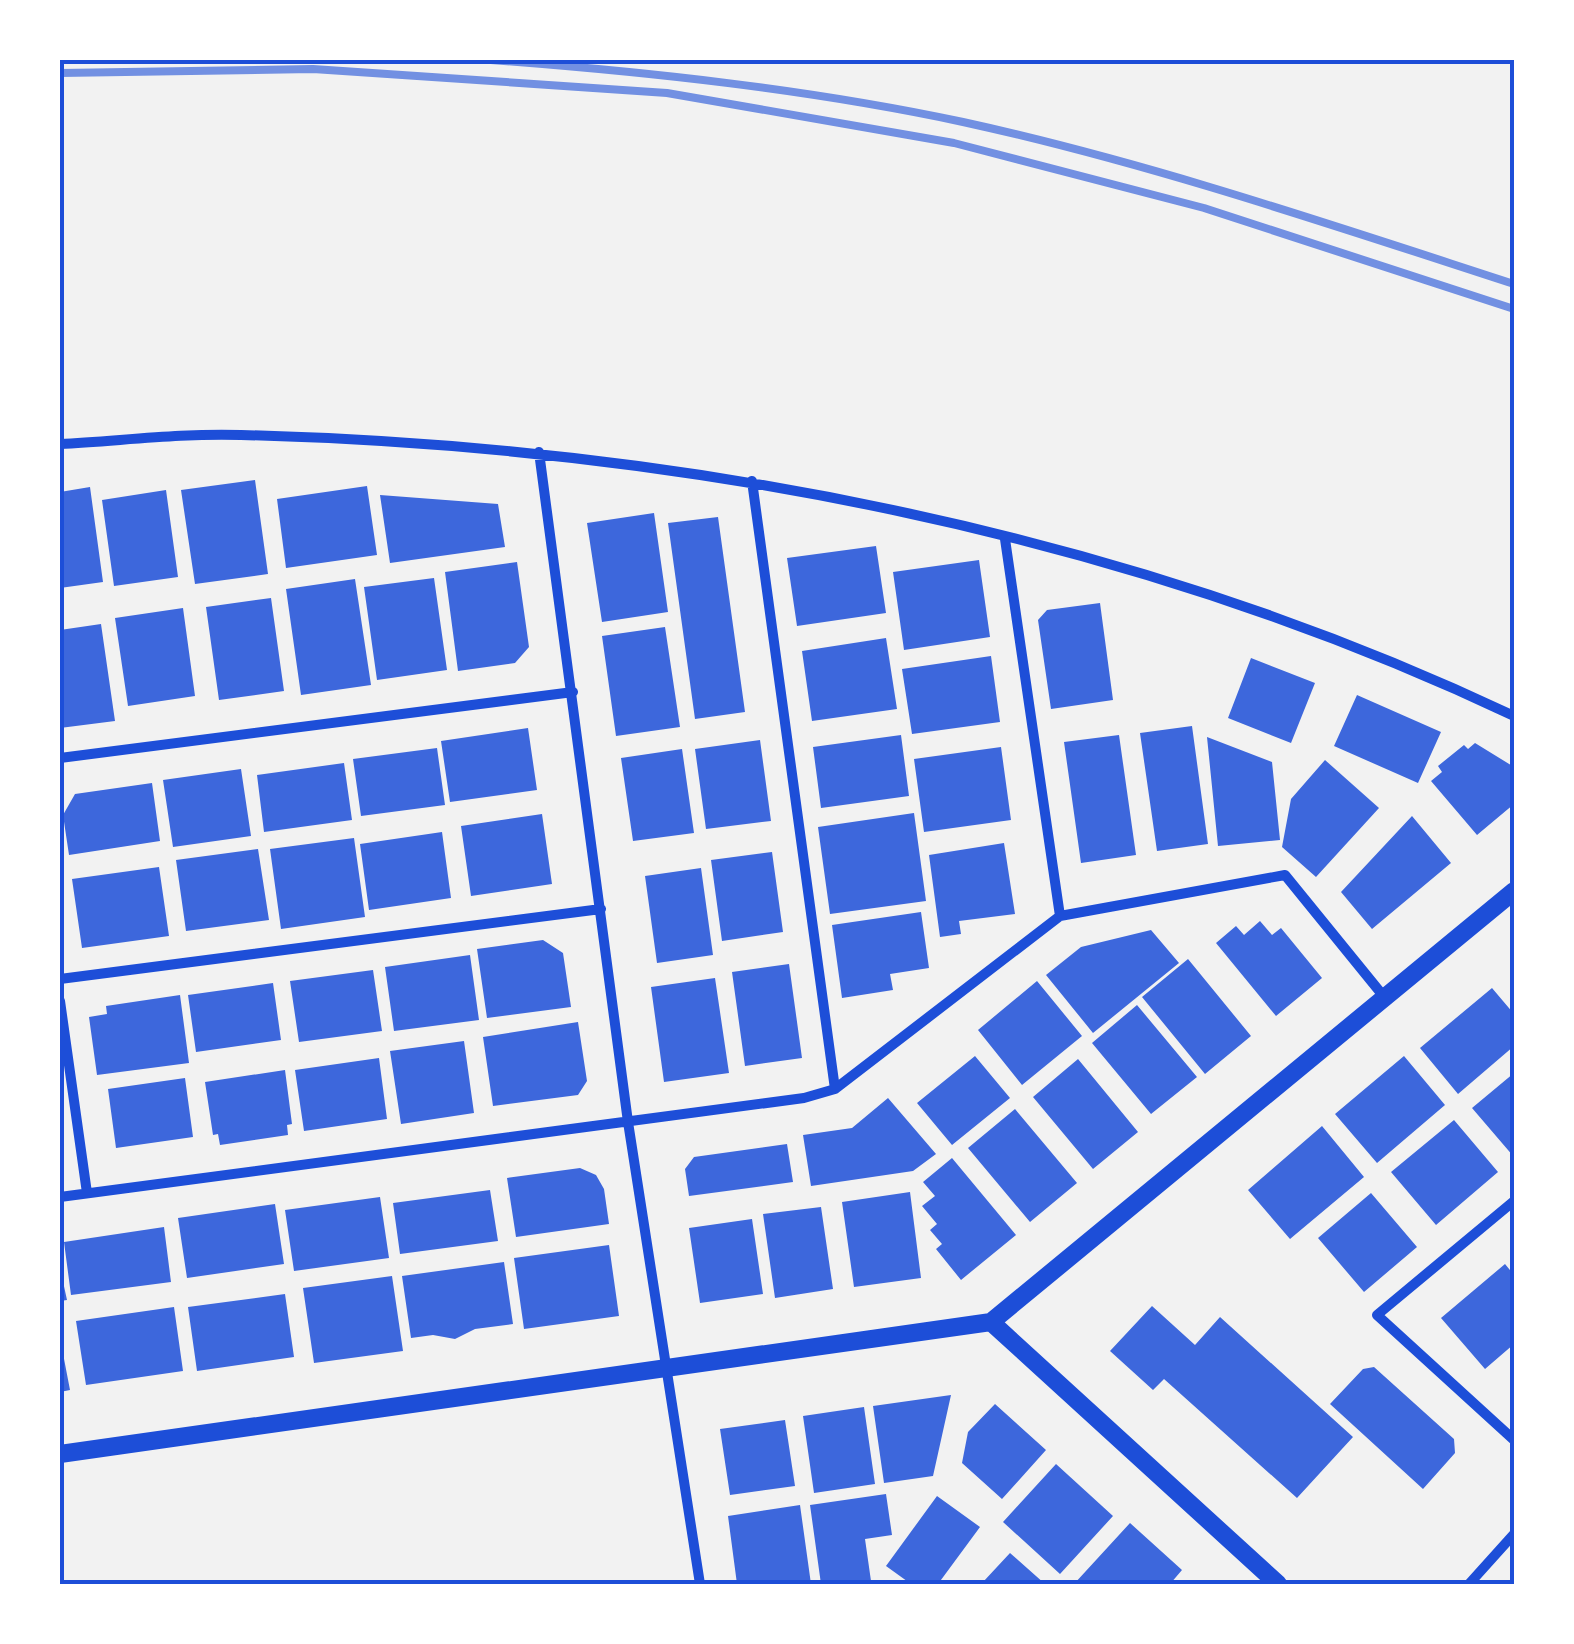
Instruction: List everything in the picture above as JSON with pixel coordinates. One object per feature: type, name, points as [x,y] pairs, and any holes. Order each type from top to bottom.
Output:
[{"type":"street","points":[[60,444],[238,435],[539,452],[752,481],[1006,538],[1234,602],[1396,660],[1514,716]]},
{"type":"street","points":[[539,452],[628,1122],[700,1584]]},
{"type":"street","points":[[752,481],[835,1089]]},
{"type":"street","points":[[1006,538],[1060,916]]},
{"type":"street","points":[[60,758],[572,692]]},
{"type":"street","points":[[60,1197],[804,1098],[835,1089],[1060,916],[1284,875],[1386,1000]]},
{"type":"street","points":[[60,1454],[991,1322],[1514,891]]},
{"type":"street","points":[[60,979],[601,909]]},
{"type":"street","points":[[60,1001],[87,1193]]},
{"type":"street","points":[[1514,1201],[1378,1315],[1514,1440]]},
{"type":"street","points":[[991,1322],[1278,1584]]},
{"type":"street","points":[[1468,1584],[1514,1534]]},
{"type":"building","points":[[255,480],[268,574],[195,584],[181,490]]},
{"type":"building","points":[[367,486],[377,555],[286,568],[277,499]]},
{"type":"building","points":[[90,487],[103,582],[60,588],[60,492]]},
{"type":"building","points":[[166,490],[178,577],[114,586],[102,500]]},
{"type":"building","points":[[380,495],[498,504],[505,547],[390,563]]},
{"type":"building","points":[[654,513],[668,612],[602,622],[587,523]]},
{"type":"building","points":[[718,517],[745,712],[695,719],[668,523]]},
{"type":"building","points":[[876,546],[886,613],[797,626],[787,558]]},
{"type":"building","points":[[979,560],[990,637],[904,650],[893,572]]},
{"type":"building","points":[[517,562],[529,647],[515,663],[458,671],[445,572]]},
{"type":"building","points":[[434,578],[447,670],[377,680],[364,587]]},
{"type":"building","points":[[355,579],[371,685],[301,695],[286,589]]},
{"type":"building","points":[[271,598],[284,691],[219,700],[206,607]]},
{"type":"building","points":[[1100,603],[1113,700],[1051,709],[1038,620],[1047,610]]},
{"type":"building","points":[[183,608],[195,696],[128,706],[115,618]]},
{"type":"building","points":[[101,624],[115,721],[60,728],[60,630]]},
{"type":"building","points":[[665,627],[680,727],[616,736],[602,636]]},
{"type":"building","points":[[886,638],[897,709],[812,721],[802,651]]},
{"type":"building","points":[[991,656],[1000,722],[912,734],[902,669]]},
{"type":"building","points":[[1251,658],[1315,683],[1291,743],[1228,718]]},
{"type":"building","points":[[1357,695],[1441,732],[1418,783],[1334,746]]},
{"type":"building","points":[[1192,726],[1208,844],[1157,851],[1140,733]]},
{"type":"building","points":[[528,728],[537,790],[450,802],[441,741]]},
{"type":"building","points":[[901,735],[909,796],[821,808],[813,747]]},
{"type":"building","points":[[1119,735],[1136,855],[1081,863],[1064,742]]},
{"type":"building","points":[[1207,737],[1272,762],[1280,840],[1218,846]]},
{"type":"building","points":[[760,740],[771,821],[706,829],[695,749]]},
{"type":"building","points":[[1475,743],[1514,767],[1514,804],[1477,835],[1431,781],[1442,772],[1438,766],[1464,745],[1468,749]]},
{"type":"building","points":[[1001,747],[1011,820],[924,832],[914,759]]},
{"type":"building","points":[[437,748],[445,805],[361,816],[353,759]]},
{"type":"building","points":[[682,749],[694,833],[633,841],[621,758]]},
{"type":"building","points":[[1325,760],[1379,808],[1316,877],[1282,847],[1291,799]]},
{"type":"building","points":[[344,763],[352,820],[264,832],[257,775]]},
{"type":"building","points":[[241,769],[251,836],[173,847],[163,780]]},
{"type":"building","points":[[152,783],[160,841],[69,855],[63,815],[75,794]]},
{"type":"building","points":[[914,813],[926,901],[830,914],[818,827]]},
{"type":"building","points":[[542,814],[552,884],[471,896],[461,826]]},
{"type":"building","points":[[1412,816],[1451,863],[1372,929],[1341,892]]},
{"type":"building","points":[[442,832],[451,898],[369,910],[360,844]]},
{"type":"building","points":[[354,838],[365,917],[281,929],[270,849]]},
{"type":"building","points":[[1004,843],[1015,914],[959,921],[961,934],[940,937],[929,855]]},
{"type":"building","points":[[258,849],[269,920],[186,931],[176,860]]},
{"type":"building","points":[[772,852],[783,932],[722,941],[711,860]]},
{"type":"building","points":[[159,867],[169,936],[82,948],[72,879]]},
{"type":"building","points":[[701,868],[713,955],[657,963],[645,876]]},
{"type":"building","points":[[921,912],[929,968],[890,974],[893,990],[842,998],[832,925]]},
{"type":"building","points":[[1260,921],[1272,935],[1281,928],[1322,978],[1276,1016],[1216,943],[1236,926],[1244,935]]},
{"type":"building","points":[[1151,930],[1179,963],[1093,1033],[1046,975],[1081,947]]},
{"type":"building","points":[[543,940],[563,953],[571,1007],[487,1018],[477,949]]},
{"type":"building","points":[[470,955],[479,1020],[394,1031],[385,967]]},
{"type":"building","points":[[1188,959],[1251,1036],[1205,1074],[1142,997]]},
{"type":"building","points":[[789,964],[802,1058],[745,1066],[732,972]]},
{"type":"building","points":[[373,970],[382,1031],[299,1042],[290,981]]},
{"type":"building","points":[[715,978],[729,1073],[664,1082],[651,987]]},
{"type":"building","points":[[1037,981],[1082,1036],[1022,1085],[978,1030]]},
{"type":"building","points":[[273,983],[281,1040],[196,1052],[188,995]]},
{"type":"building","points":[[1492,988],[1514,1014],[1514,1046],[1458,1094],[1420,1048]]},
{"type":"building","points":[[180,995],[189,1063],[97,1075],[89,1017],[107,1014],[106,1006]]},
{"type":"building","points":[[1137,1005],[1197,1077],[1151,1114],[1092,1043]]},
{"type":"building","points":[[578,1022],[587,1081],[578,1095],[493,1106],[483,1037]]},
{"type":"building","points":[[464,1041],[474,1113],[401,1124],[390,1051]]},
{"type":"building","points":[[975,1056],[1010,1098],[952,1145],[917,1103]]},
{"type":"building","points":[[1404,1056],[1445,1105],[1377,1163],[1335,1114]]},
{"type":"building","points":[[379,1058],[387,1119],[304,1131],[295,1070]]},
{"type":"building","points":[[1078,1059],[1138,1132],[1093,1169],[1033,1097]]},
{"type":"building","points":[[285,1070],[292,1124],[287,1125],[288,1135],[220,1145],[218,1134],[213,1135],[205,1082]]},
{"type":"building","points":[[1514,1073],[1514,1157],[1472,1108]]},
{"type":"building","points":[[185,1078],[193,1137],[116,1148],[108,1089]]},
{"type":"building","points":[[888,1098],[936,1154],[913,1171],[811,1186],[803,1135],[852,1128]]},
{"type":"building","points":[[1015,1109],[1077,1183],[1030,1222],[968,1148]]},
{"type":"building","points":[[1454,1120],[1498,1172],[1436,1225],[1391,1172]]},
{"type":"building","points":[[1322,1126],[1364,1177],[1290,1239],[1248,1190]]},
{"type":"building","points":[[787,1144],[793,1182],[689,1196],[685,1169],[694,1157]]},
{"type":"building","points":[[952,1158],[1016,1235],[961,1280],[936,1249],[942,1244],[930,1230],[937,1224],[922,1206],[935,1196],[923,1182]]},
{"type":"building","points":[[580,1168],[596,1175],[604,1189],[609,1224],[516,1237],[507,1178]]},
{"type":"building","points":[[490,1190],[498,1241],[400,1254],[393,1203]]},
{"type":"building","points":[[910,1192],[921,1278],[854,1287],[842,1202]]},
{"type":"building","points":[[1371,1193],[1417,1247],[1364,1292],[1318,1238]]},
{"type":"building","points":[[380,1197],[389,1258],[294,1271],[285,1210]]},
{"type":"building","points":[[275,1204],[284,1264],[187,1278],[178,1218]]},
{"type":"building","points":[[821,1207],[833,1289],[775,1298],[763,1214]]},
{"type":"building","points":[[752,1219],[763,1294],[700,1303],[689,1228]]},
{"type":"building","points":[[164,1227],[171,1282],[71,1295],[64,1242]]},
{"type":"building","points":[[609,1245],[619,1316],[524,1329],[514,1258]]},
{"type":"building","points":[[504,1262],[513,1324],[475,1329],[455,1339],[433,1335],[411,1338],[402,1276]]},
{"type":"building","points":[[1505,1264],[1514,1275],[1514,1344],[1485,1369],[1441,1318]]},
{"type":"building","points":[[60,1268],[67,1300],[60,1301]]},
{"type":"building","points":[[392,1276],[403,1351],[314,1363],[303,1288]]},
{"type":"building","points":[[285,1294],[294,1357],[197,1371],[188,1307]]},
{"type":"building","points":[[1152,1306],[1195,1345],[1220,1317],[1353,1437],[1297,1498],[1164,1379],[1153,1390],[1110,1351]]},
{"type":"building","points":[[174,1307],[183,1371],[86,1385],[76,1321]]},
{"type":"building","points":[[60,1338],[70,1390],[60,1392]]},
{"type":"building","points":[[1374,1367],[1454,1439],[1455,1453],[1423,1489],[1330,1404],[1363,1369]]},
{"type":"building","points":[[951,1395],[933,1476],[884,1483],[873,1406]]},
{"type":"building","points":[[995,1404],[1046,1450],[1002,1499],[962,1463],[968,1432]]},
{"type":"building","points":[[864,1407],[875,1484],[814,1493],[803,1416]]},
{"type":"building","points":[[785,1420],[795,1486],[730,1495],[720,1429]]},
{"type":"building","points":[[1056,1464],[1113,1516],[1060,1574],[1003,1522]]},
{"type":"building","points":[[886,1494],[892,1535],[865,1539],[871,1581],[821,1584],[810,1505]]},
{"type":"building","points":[[937,1496],[980,1527],[938,1584],[911,1584],[886,1566]]},
{"type":"building","points":[[800,1505],[811,1584],[737,1584],[728,1516]]},
{"type":"building","points":[[1130,1523],[1182,1570],[1170,1584],[1074,1584]]},
{"type":"building","points":[[1010,1553],[1045,1584],[983,1582]]},
{"type":"railway","points":[[491,60],[728,83],[963,122],[1172,176],[1514,284]]},
{"type":"railway","points":[[60,73],[313,69],[667,93],[954,143],[1204,208],[1514,309]]}]
